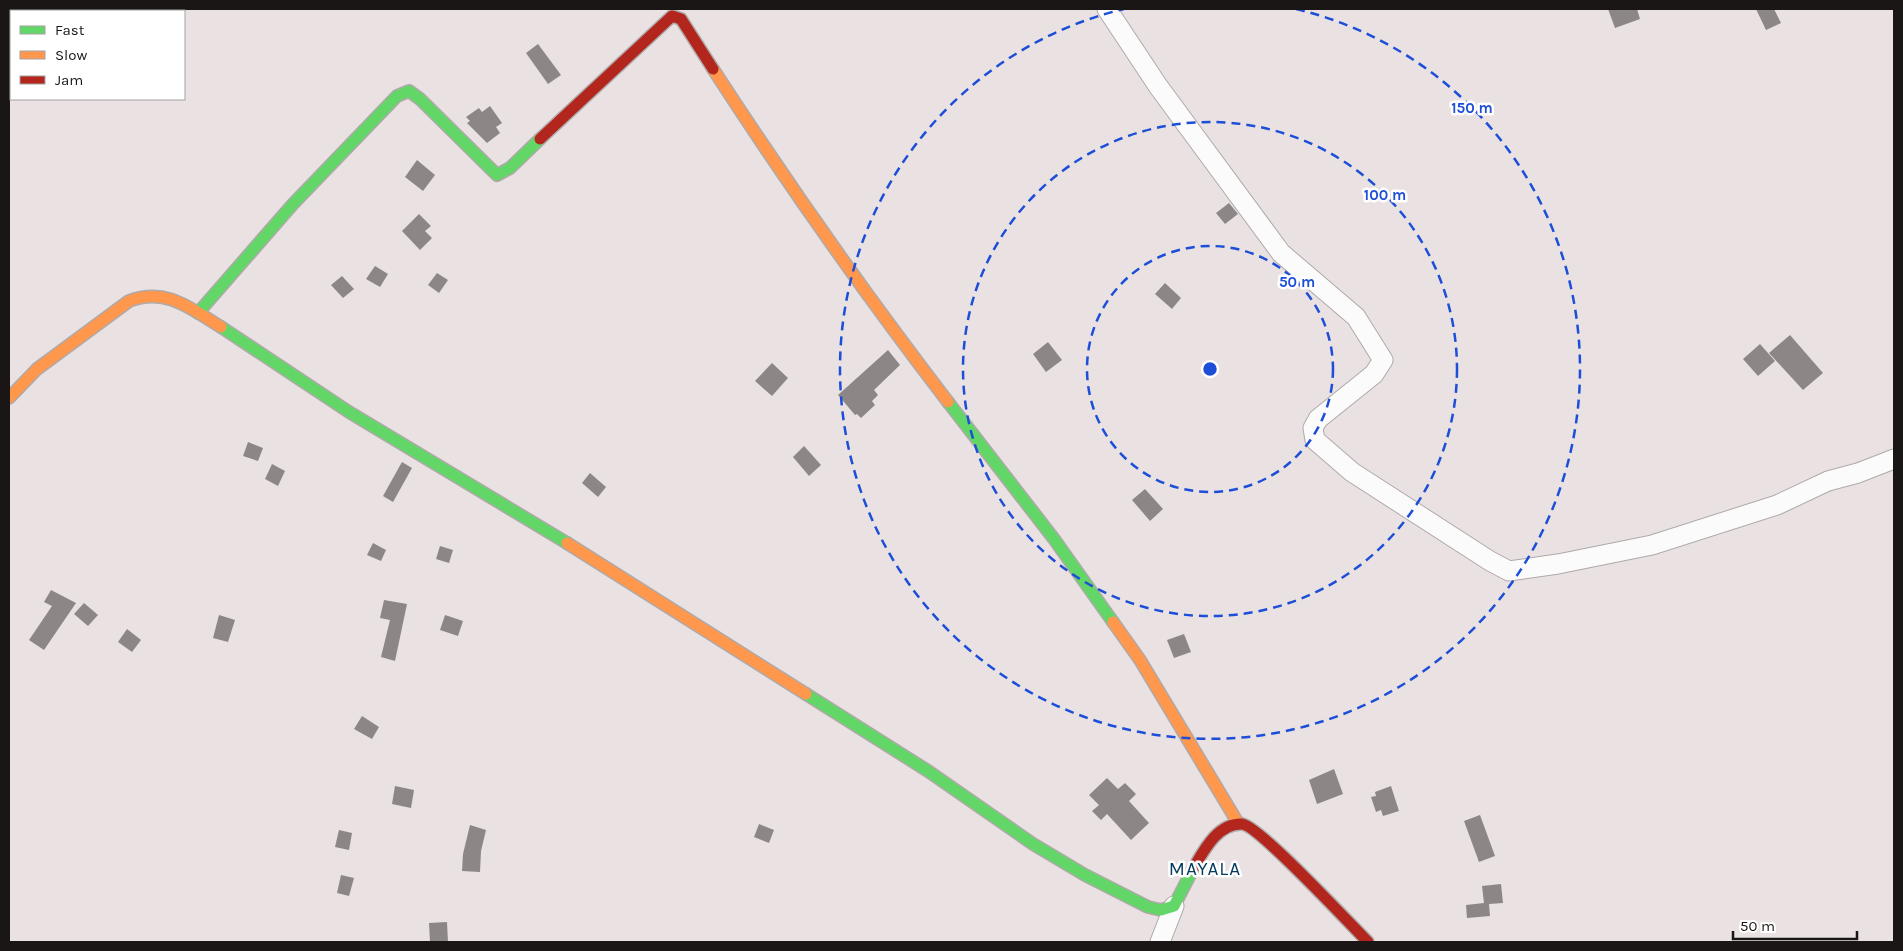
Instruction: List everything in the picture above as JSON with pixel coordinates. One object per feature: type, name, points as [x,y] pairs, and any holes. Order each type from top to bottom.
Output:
[{"type":"street","points":[[1107,9],[1158,86],[1281,253],[1356,317],[1383,360],[1374,374],[1318,419],[1313,428],[1315,440],[1352,472],[1509,572],[1652,545],[1777,505],[1828,481],[1858,473],[1894,459]]},
{"type":"street","points":[[198,313],[292,204],[397,96],[409,91],[420,99],[497,174],[510,168],[672,16],[681,18],[776,166],[882,315],[1054,539],[1140,660],[1238,823],[1252,828],[1262,837],[1368,942]]},
{"type":"street","points":[[9,398],[37,369],[137,297],[146,295],[163,296],[198,313],[350,412],[530,519],[928,771],[1034,844],[1085,875],[1148,907],[1161,910],[1174,906]]},
{"type":"street","points":[[1160,942],[1174,906],[1212,840],[1220,832],[1238,823]]},
{"type":"building","points":[[1608,9],[1637,9],[1640,19],[1615,28]]},
{"type":"building","points":[[1756,9],[1774,9],[1781,23],[1766,30]]},
{"type":"building","points":[[538,44],[561,75],[548,84],[526,53]]},
{"type":"building","points":[[490,106],[502,123],[496,127],[500,133],[487,143],[467,123],[470,121],[466,117],[479,108],[482,112]]},
{"type":"building","points":[[417,160],[435,175],[423,191],[405,177]]},
{"type":"building","points":[[1229,203],[1238,214],[1225,224],[1216,213]]},
{"type":"building","points":[[419,214],[431,226],[425,231],[432,238],[420,250],[402,231]]},
{"type":"building","points":[[375,266],[388,274],[380,287],[366,279]]},
{"type":"building","points":[[437,273],[448,280],[439,293],[428,285]]},
{"type":"building","points":[[342,276],[354,289],[343,298],[331,285]]},
{"type":"building","points":[[1165,283],[1181,298],[1172,309],[1155,294]]},
{"type":"building","points":[[1790,335],[1823,373],[1803,390],[1769,353]]},
{"type":"building","points":[[1048,342],[1062,360],[1046,372],[1033,354]]},
{"type":"building","points":[[1760,344],[1775,361],[1758,376],[1743,359]]},
{"type":"building","points":[[888,350],[900,365],[874,390],[878,395],[872,401],[875,405],[861,418],[857,414],[855,415],[838,395]]},
{"type":"building","points":[[772,363],[788,378],[772,396],[755,381]]},
{"type":"building","points":[[248,442],[263,448],[258,461],[243,456]]},
{"type":"building","points":[[804,446],[821,465],[809,476],[793,457]]},
{"type":"building","points":[[402,462],[412,468],[393,502],[383,496]]},
{"type":"building","points":[[272,464],[285,471],[278,486],[265,479]]},
{"type":"building","points":[[590,473],[606,487],[598,497],[582,483]]},
{"type":"building","points":[[1145,489],[1163,509],[1150,521],[1132,500]]},
{"type":"building","points":[[373,543],[386,550],[381,561],[367,555]]},
{"type":"building","points":[[440,546],[453,550],[449,563],[436,559]]},
{"type":"building","points":[[51,590],[76,603],[44,650],[29,640],[52,606],[44,602]]},
{"type":"building","points":[[384,600],[407,604],[395,661],[381,657],[390,620],[380,618]]},
{"type":"building","points":[[84,603],[98,615],[88,626],[74,614]]},
{"type":"building","points":[[219,615],[235,620],[228,642],[213,638]]},
{"type":"building","points":[[445,615],[463,621],[458,636],[440,630]]},
{"type":"building","points":[[127,629],[141,640],[132,652],[118,642]]},
{"type":"building","points":[[1184,634],[1191,652],[1174,658],[1167,640]]},
{"type":"building","points":[[362,716],[379,727],[372,739],[354,729]]},
{"type":"building","points":[[1334,769],[1343,794],[1317,804],[1309,780]]},
{"type":"building","points":[[1107,778],[1118,789],[1125,783],[1136,794],[1129,801],[1149,823],[1131,840],[1107,814],[1101,820],[1092,811],[1099,805],[1089,795]]},
{"type":"building","points":[[395,786],[414,790],[411,808],[392,804]]},
{"type":"building","points":[[1391,786],[1399,811],[1383,816],[1381,810],[1376,812],[1371,797],[1376,796],[1375,792]]},
{"type":"building","points":[[1480,815],[1495,856],[1479,862],[1464,821]]},
{"type":"building","points":[[759,824],[774,830],[769,843],[754,837]]},
{"type":"building","points":[[470,825],[486,830],[481,851],[480,872],[462,871],[463,854]]},
{"type":"building","points":[[339,830],[352,833],[349,850],[335,847]]},
{"type":"building","points":[[341,875],[354,878],[349,896],[337,893]]},
{"type":"building","points":[[1501,884],[1503,903],[1489,904],[1490,916],[1467,918],[1466,905],[1484,903],[1482,886]]},
{"type":"building","points":[[447,922],[448,942],[430,942],[429,923]]},
{"type":"traffic: fast","points":[[198,313],[293,204],[397,96],[409,91],[420,99],[497,175],[510,168],[540,139]]},
{"type":"traffic: fast","points":[[221,327],[349,412],[567,543]]},
{"type":"traffic: fast","points":[[948,402],[1054,539],[1113,622]]},
{"type":"traffic: fast","points":[[806,694],[928,771],[1033,844],[1085,875],[1148,907],[1161,910],[1174,906],[1193,869]]},
{"type":"traffic: slow","points":[[713,69],[827,238],[948,402]]},
{"type":"traffic: slow","points":[[9,398],[37,369],[129,301],[142,297],[155,296],[166,298],[188,307],[221,327]]},
{"type":"traffic: slow","points":[[567,543],[806,694]]},
{"type":"traffic: slow","points":[[1113,622],[1140,660],[1238,823]]},
{"type":"traffic: jam","points":[[540,139],[672,16],[681,19],[713,69]]},
{"type":"traffic: jam","points":[[1193,869],[1206,847],[1218,833],[1225,828],[1242,824],[1266,840],[1368,942]]},
{"type":"district","name":"MAYALA","points":[[1205,869]]}]
